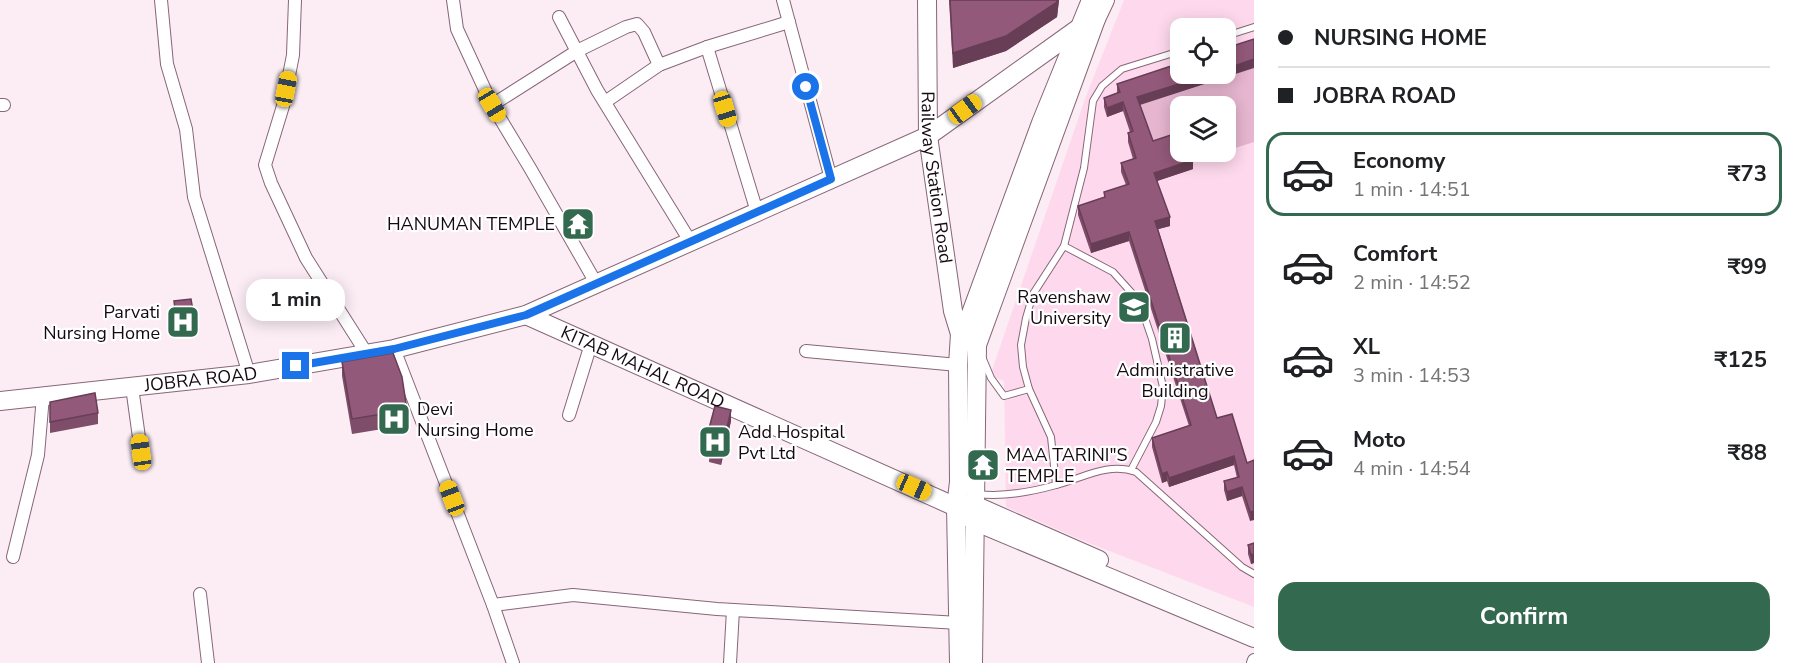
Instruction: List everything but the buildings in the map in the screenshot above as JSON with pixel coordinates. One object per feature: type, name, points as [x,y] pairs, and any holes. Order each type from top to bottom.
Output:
[{"type":"street","points":[[161,0],[167,64],[186,129],[194,197],[249,374]]},
{"type":"street","points":[[295,0],[293,55],[283,106],[265,165],[270,183],[306,258],[367,354]]},
{"type":"street","points":[[453,0],[457,29],[492,105],[596,283]]},
{"type":"street","points":[[783,0],[831,179]]},
{"type":"street","name":"Railway Station Road","points":[[927,0],[928,136],[953,311],[960,334]]},
{"type":"street","points":[[973,663],[970,507],[959,482],[960,334],[966,327],[1041,123],[1091,0]]},
{"type":"street","points":[[959,663],[959,622],[970,507],[977,345],[1096,19],[1105,0]]},
{"type":"street","points":[[558,17],[605,102],[690,241]]},
{"type":"street","name":"JOBRA ROAD","points":[[0,400],[249,374],[394,349],[526,315],[928,136],[1079,28],[1096,19]]},
{"type":"street","points":[[605,102],[659,65],[707,47],[789,22]]},
{"type":"street","points":[[492,105],[577,51],[637,24],[644,32],[659,65]]},
{"type":"street","points":[[707,47],[757,212]]},
{"type":"street","name":"KITAB MAHAL ROAD","points":[[526,315],[970,507]]},
{"type":"street","points":[[960,334],[977,345]]},
{"type":"street","points":[[569,415],[591,344]]},
{"type":"street","points":[[394,349],[493,605],[513,663]]},
{"type":"street","points":[[806,351],[958,365]]},
{"type":"street","points":[[132,387],[141,452]]},
{"type":"street","points":[[13,557],[38,455],[44,396]]},
{"type":"street","points":[[970,507],[1254,629]]},
{"type":"street","points":[[970,507],[1254,638]]},
{"type":"street","points":[[200,594],[207,663]]},
{"type":"street","points":[[493,605],[573,595],[733,610],[959,622]]},
{"type":"street","points":[[730,663],[733,610]]},
{"type":"lane","points":[[1236,33],[1254,27]]},
{"type":"lane","points":[[1056,485],[1052,437],[1029,389],[1023,367],[1021,345],[1026,318],[1033,294],[1064,246],[1084,168],[1093,101],[1102,86],[1122,69],[1170,54]]},
{"type":"lane","points":[[1064,246],[1113,272],[1139,301],[1152,339],[1163,387],[1161,406],[1156,422],[1131,470]]},
{"type":"lane","points":[[977,345],[991,378],[1005,396],[1029,389]]},
{"type":"lane","points":[[970,507],[996,496],[1056,485],[1092,472],[1121,468],[1131,470],[1242,567],[1254,574]]},
{"type":"shaded area","name":"Ravenshaw University","points":[[1124,0],[1254,0],[1254,607],[1086,542],[1006,507],[1004,381],[990,376],[1086,96]]},
{"type":"shaded area","points":[[1254,68],[1254,142],[1236,148],[1236,96],[1170,96],[1170,144],[1153,150],[1137,106],[1205,84],[1236,84],[1236,74]]},
{"type":"place","name":"HANUMAN TEMPLE","points":[[578,224]]},
{"type":"place","name":"Ravenshaw University","points":[[1134,307]]},
{"type":"place","name":"Parvati Nursing Home","points":[[183,322]]},
{"type":"place","name":"Administrative Building","points":[[1175,338]]},
{"type":"place","name":"Devi Nursing Home","points":[[394,419]]},
{"type":"place","name":"Add Hospital Pvt Ltd","points":[[715,442]]},
{"type":"place","name":"MAA TARINI\"S TEMPLE","points":[[983,465]]},
{"type":"route","points":[[296,366],[394,349],[526,315],[831,179],[806,87]]}]
